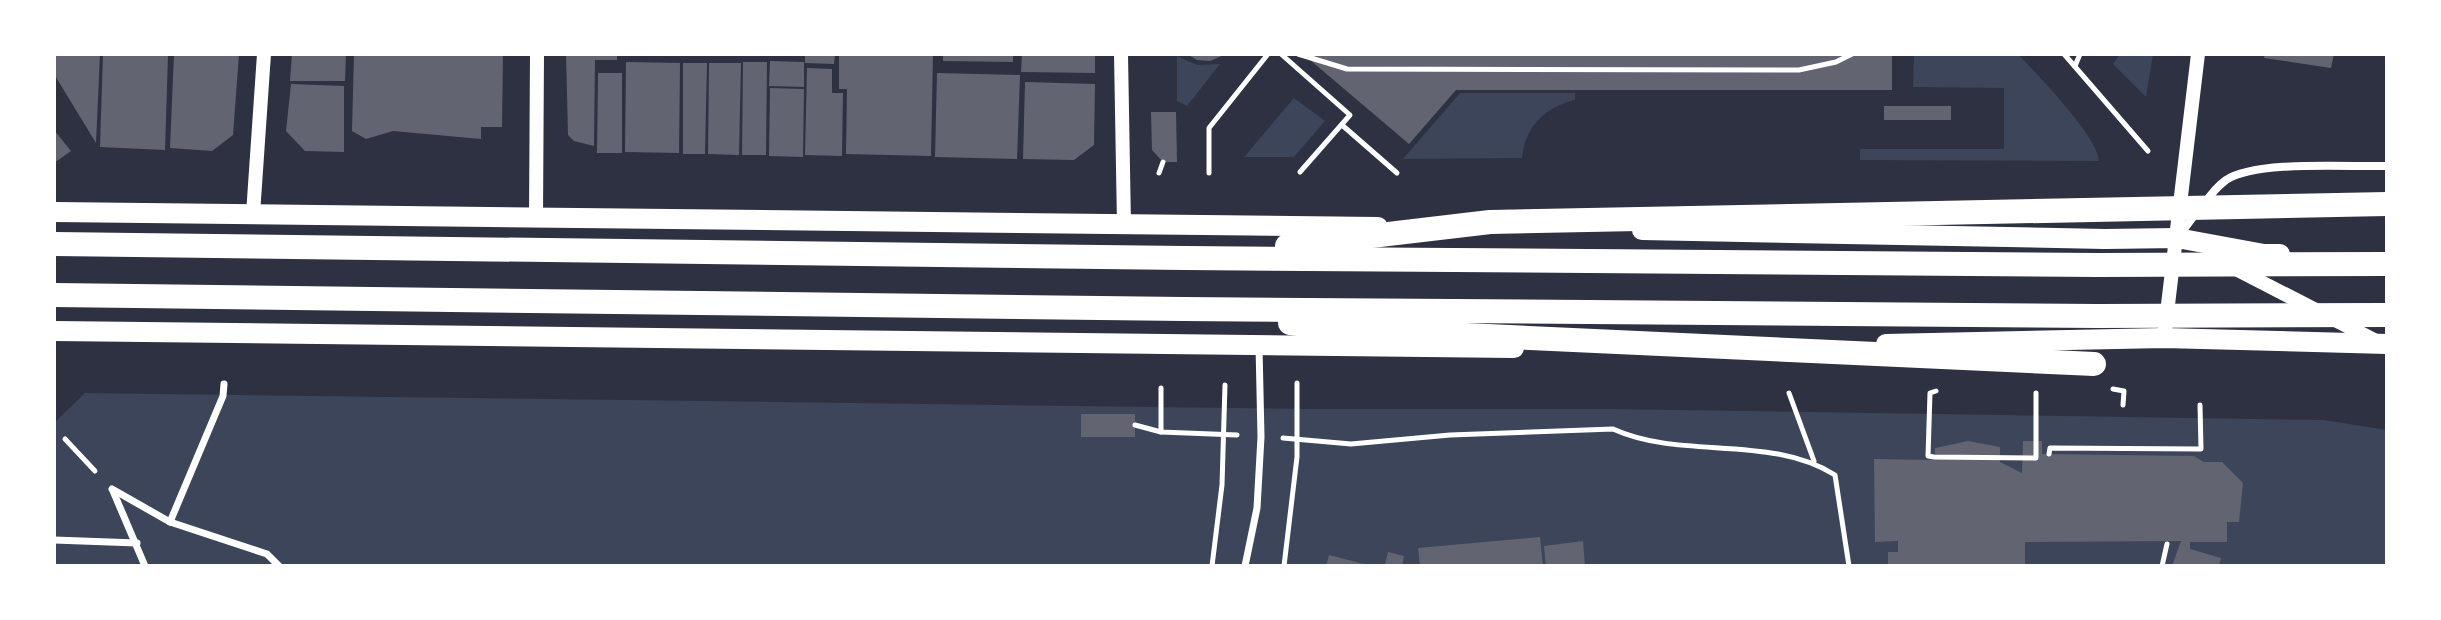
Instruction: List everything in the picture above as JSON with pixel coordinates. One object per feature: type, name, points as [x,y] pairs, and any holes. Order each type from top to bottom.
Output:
[{"type":"highway","points":[[1185,258],[1490,222],[2387,204]]},
{"type":"highway","points":[[54,244],[1185,258],[2098,265],[2387,264]]},
{"type":"highway","points":[[54,295],[1183,309],[2098,316],[2387,315]]},
{"type":"highway","points":[[1183,309],[1336,329],[2094,364]]},
{"type":"main road","points":[[54,212],[1563,228],[2177,238],[2264,254],[2387,254]]},
{"type":"main road","points":[[54,331],[1633,350],[2164,338],[2386,345]]},
{"type":"street","points":[[253,214],[264,54]]},
{"type":"street","points":[[536,216],[537,54]]},
{"type":"street","points":[[1121,54],[1124,225]]},
{"type":"street","points":[[2164,338],[2198,54]]},
{"type":"street","points":[[2177,238],[2213,191],[2238,175],[2287,167],[2387,166]]},
{"type":"street","points":[[2177,238],[2386,345]]},
{"type":"street","points":[[1245,566],[1257,508],[1261,437],[1259,346]]},
{"type":"street","points":[[170,522],[223,396],[224,384]]},
{"type":"street","points":[[112,489],[170,522],[267,554],[279,566]]},
{"type":"street","points":[[112,489],[145,566]]},
{"type":"street","points":[[54,540],[137,543]]},
{"type":"path","points":[[1209,173],[1209,128],[1268,54]]},
{"type":"path","points":[[1281,54],[1350,115],[1300,172]]},
{"type":"path","points":[[1298,54],[1347,69],[1722,70],[1799,70],[1836,62],[1852,54]]},
{"type":"path","points":[[2064,54],[2148,151]]},
{"type":"path","points":[[2075,66],[2080,54]]},
{"type":"path","points":[[1342,125],[1397,173]]},
{"type":"path","points":[[1159,173],[1163,162]]},
{"type":"path","points":[[1284,566],[1292,515],[1297,383]]},
{"type":"path","points":[[1212,566],[1219,521],[1225,385]]},
{"type":"path","points":[[1930,393],[1928,456],[2036,458],[2036,387]]},
{"type":"path","points":[[2103,387],[2124,391],[2123,405]]},
{"type":"path","points":[[1161,388],[1161,432]]},
{"type":"path","points":[[1789,393],[1815,462]]},
{"type":"path","points":[[2049,454],[2050,448],[2201,449],[2200,405]]},
{"type":"path","points":[[1135,425],[1161,432],[1351,444],[1450,435],[1613,429],[1632,438],[1650,441],[1815,462],[1835,475],[1849,566]]},
{"type":"path","points":[[65,439],[112,489]]},
{"type":"path","points":[[2162,566],[2167,544]]},
{"type":"shaded area","points":[[1914,54],[2018,54],[2078,122],[2089,137],[2099,161],[1860,160],[1860,149],[2004,149],[2004,88],[1913,87]]},
{"type":"shaded area","points":[[2120,54],[2153,54],[2146,97],[2113,64]]},
{"type":"shaded area","points":[[1177,56],[1197,65],[1220,64],[1187,106],[1177,101]]},
{"type":"shaded area","points":[[1460,93],[1575,93],[1575,100],[1554,108],[1538,120],[1527,137],[1522,158],[1403,159]]},
{"type":"shaded area","points":[[1294,98],[1325,121],[1294,157],[1244,157]]},
{"type":"shaded area","points":[[85,393],[1310,409],[1613,409],[2324,420],[2387,430],[2387,566],[54,566],[54,423]]},
{"type":"building","points":[[54,54],[100,54],[96,143],[54,74]]},
{"type":"building","points":[[103,54],[168,54],[165,150],[100,147]]},
{"type":"building","points":[[174,54],[239,54],[233,135],[212,151],[170,148]]},
{"type":"building","points":[[292,54],[346,54],[345,81],[290,81]]},
{"type":"building","points":[[354,54],[503,54],[502,127],[481,127],[481,139],[393,131],[366,139],[352,131]]},
{"type":"building","points":[[566,54],[617,54],[617,60],[595,60],[594,146],[574,141],[568,135]]},
{"type":"building","points":[[805,54],[835,54],[834,64],[805,63]]},
{"type":"building","points":[[839,54],[933,54],[931,156],[846,154],[847,89],[839,89]]},
{"type":"building","points":[[943,54],[1013,54],[1013,62],[943,61]]},
{"type":"building","points":[[1022,54],[1095,54],[1095,73],[1021,72]]},
{"type":"building","points":[[1187,54],[1226,54],[1210,61],[1197,60]]},
{"type":"building","points":[[1303,54],[1892,54],[1892,90],[1456,90],[1409,144]]},
{"type":"building","points":[[2265,54],[2334,54],[2331,68],[2264,58]]},
{"type":"building","points":[[770,61],[804,62],[804,87],[769,86]]},
{"type":"building","points":[[626,62],[680,63],[679,153],[625,152]]},
{"type":"building","points":[[743,62],[767,62],[766,155],[742,155]]},
{"type":"building","points":[[683,63],[707,63],[705,154],[683,154]]},
{"type":"building","points":[[709,63],[741,63],[739,155],[708,154]]},
{"type":"building","points":[[807,68],[832,69],[832,93],[843,93],[842,156],[805,155]]},
{"type":"building","points":[[598,73],[622,73],[622,153],[597,153]]},
{"type":"building","points":[[937,73],[1020,75],[1017,159],[935,157]]},
{"type":"building","points":[[1025,82],[1095,84],[1094,145],[1074,160],[1023,159]]},
{"type":"building","points":[[291,84],[344,86],[344,152],[305,151],[286,131]]},
{"type":"building","points":[[770,88],[804,89],[803,157],[769,156]]},
{"type":"building","points":[[1884,106],[1951,106],[1951,120],[1884,120]]},
{"type":"building","points":[[1151,112],[1176,112],[1177,162],[1163,162],[1152,150]]},
{"type":"building","points":[[54,130],[71,151],[54,163]]},
{"type":"building","points":[[1081,414],[1135,414],[1135,437],[1081,437]]},
{"type":"building","points":[[1968,441],[2000,447],[2000,462],[2022,473],[2023,441],[2042,441],[2042,454],[2194,456],[2204,462],[2222,462],[2243,483],[2239,522],[2227,522],[2227,542],[2190,542],[2190,549],[2221,558],[2219,566],[2172,566],[2181,541],[2025,542],[2025,566],[1888,566],[1888,552],[1898,552],[1898,541],[1875,542],[1874,459],[1935,460],[1935,448]]},
{"type":"building","points":[[1540,537],[1543,566],[1420,566],[1418,548]]},
{"type":"building","points":[[1583,541],[1585,566],[1546,566],[1544,546]]},
{"type":"building","points":[[1388,552],[1404,556],[1402,566],[1385,564]]},
{"type":"building","points":[[1329,555],[1368,565],[1368,566],[1326,566]]}]
